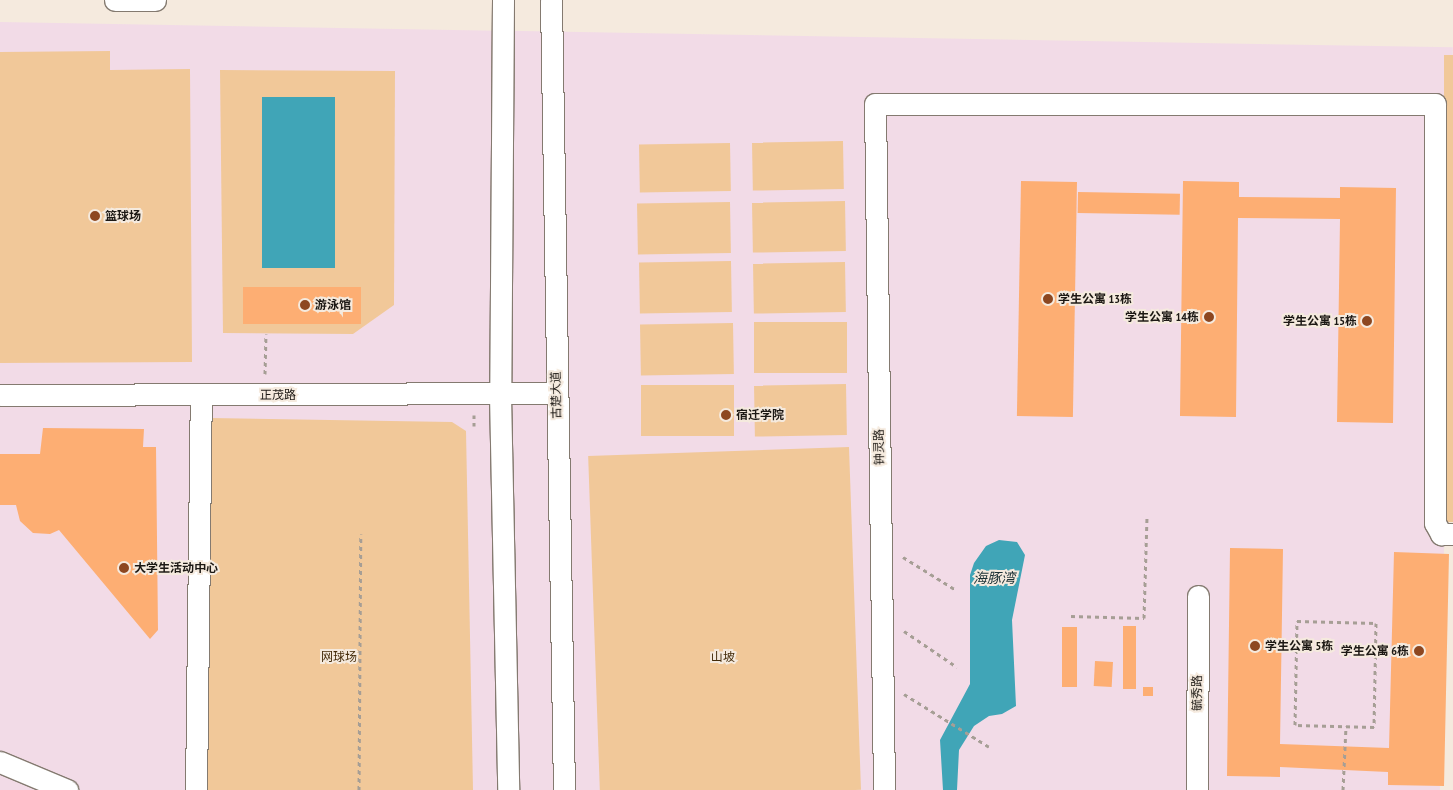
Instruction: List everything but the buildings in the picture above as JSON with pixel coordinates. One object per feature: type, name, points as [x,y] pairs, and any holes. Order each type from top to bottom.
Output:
[{"type":"lane","points":[[115,0],[155,0]]},
{"type":"lane","points":[[503,0],[500,395],[508,790]]},
{"type":"lane","name":"古楚大道","points":[[551,0],[564,790]]},
{"type":"lane","name":"钟灵路","points":[[884,790],[875,104],[1435,104],[1435,523],[1441,534],[1453,534]]},
{"type":"lane","name":"正茂路","points":[[0,395],[500,395],[556,393]]},
{"type":"lane","points":[[196,790],[201,395]]},
{"type":"lane","name":"毓秀路","points":[[1197,790],[1198,596]]},
{"type":"lane","points":[[0,762],[67,790]]},
{"type":"path","points":[[265,378],[266,334]]},
{"type":"path","points":[[1071,616],[1144,618],[1147,517]]},
{"type":"path","points":[[359,790],[361,534]]},
{"type":"path","points":[[896,553],[956,590]]},
{"type":"path","points":[[1297,621],[1376,623],[1374,727],[1346,726],[1295,725],[1297,621]]},
{"type":"path","points":[[898,626],[957,667]]},
{"type":"path","points":[[899,691],[989,747]]},
{"type":"path","points":[[1343,790],[1346,726]]},
{"type":"shaded area","name":"宿迁学院","points":[[0,22],[1453,47],[1440,790],[0,790]]},
{"type":"green space","name":"篮球场","points":[[110,51],[110,70],[190,69],[192,362],[0,363],[0,52]]},
{"type":"green space","points":[[1444,55],[1453,55],[1453,522],[1444,522]]},
{"type":"green space","points":[[220,70],[395,71],[394,305],[353,334],[223,333]]},
{"type":"green space","points":[[843,141],[844,189],[753,191],[752,143]]},
{"type":"green space","points":[[730,143],[731,191],[640,193],[639,145]]},
{"type":"green space","points":[[845,201],[846,251],[753,253],[752,203]]},
{"type":"green space","points":[[730,202],[731,253],[638,255],[637,204]]},
{"type":"green space","points":[[731,261],[732,312],[640,314],[639,263]]},
{"type":"green space","points":[[845,262],[846,312],[754,314],[753,264]]},
{"type":"green space","points":[[754,322],[847,322],[847,373],[754,373]]},
{"type":"green space","points":[[733,323],[734,374],[641,376],[640,325]]},
{"type":"green space","points":[[846,384],[847,435],[755,437],[754,386]]},
{"type":"green space","points":[[641,385],[734,385],[734,436],[641,436]]},
{"type":"green space","name":"网球场","points":[[210,418],[452,422],[466,431],[473,790],[206,790]]},
{"type":"green space","name":"山坡","points":[[849,447],[861,790],[600,790],[588,456]]},
{"type":"water","points":[[262,97],[335,97],[335,268],[262,268]]},
{"type":"water","name":"海豚湾","points":[[999,540],[1017,542],[1025,555],[1012,620],[1016,706],[1002,714],[989,716],[974,726],[959,750],[957,790],[943,790],[940,740],[970,684],[970,575],[974,563],[986,546]]},
{"type":"place","name":"篮球场","points":[[95,216]]},
{"type":"place","name":"学生公寓 13栋","points":[[1048,299]]},
{"type":"place","name":"游泳馆","points":[[305,305]]},
{"type":"place","name":"学生公寓 14栋","points":[[1209,317]]},
{"type":"place","name":"学生公寓 15栋","points":[[1367,321]]},
{"type":"place","name":"宿迁学院","points":[[726,415]]},
{"type":"place","name":"大学生活动中心","points":[[124,568]]},
{"type":"place","name":"学生公寓 5栋","points":[[1255,646]]},
{"type":"place","name":"学生公寓 6栋","points":[[1419,651]]}]
